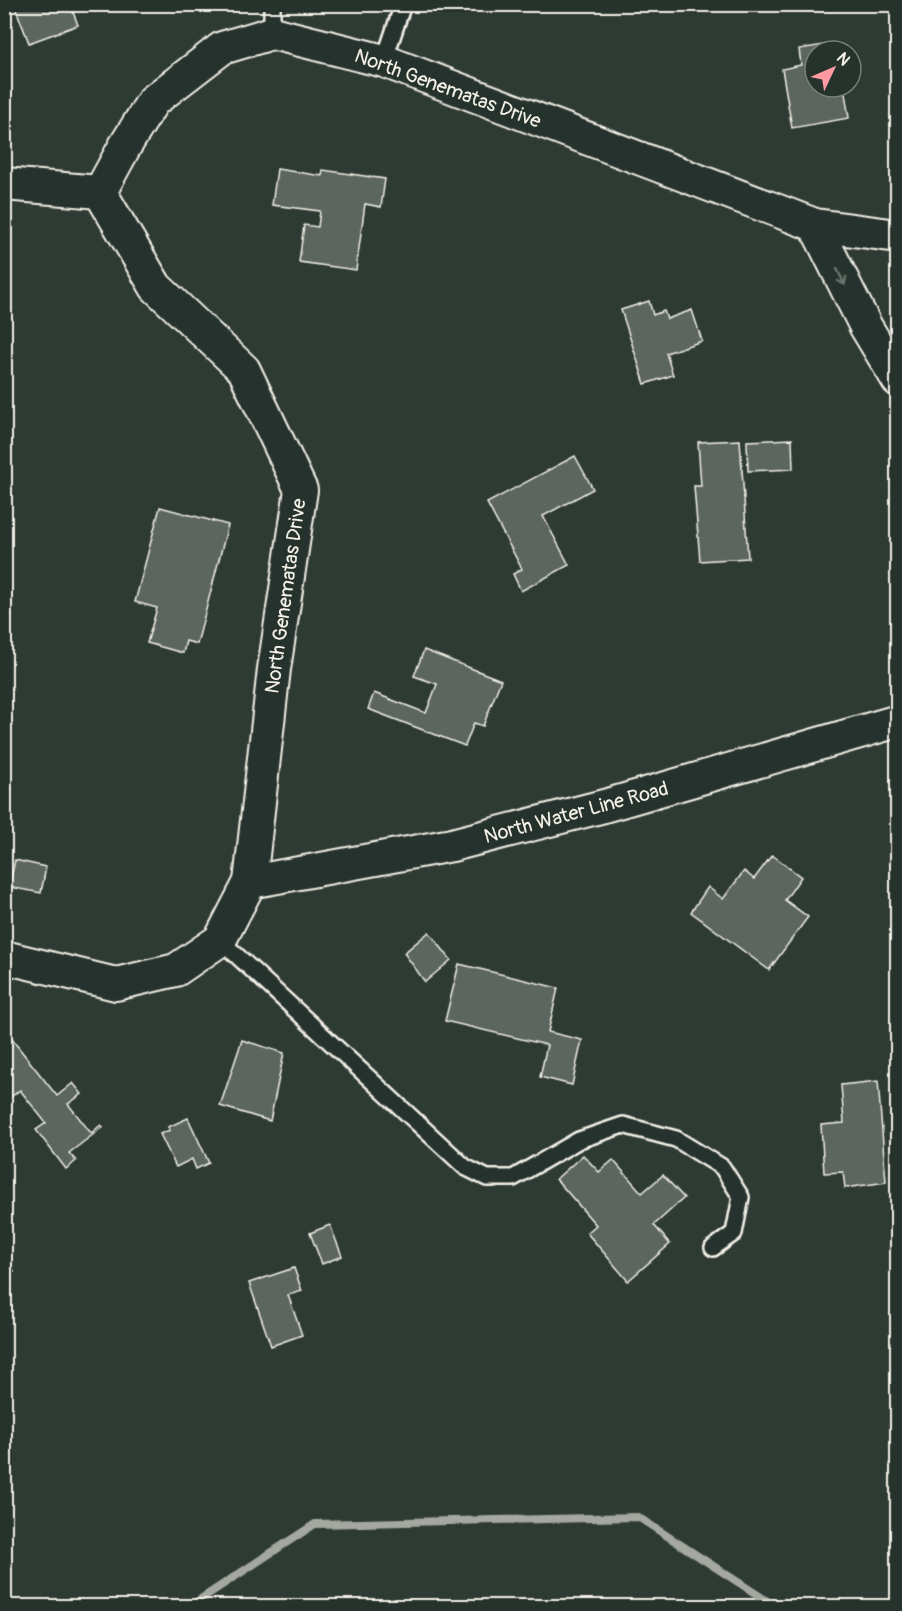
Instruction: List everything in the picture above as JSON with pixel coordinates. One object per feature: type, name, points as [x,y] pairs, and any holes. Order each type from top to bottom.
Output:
[{"type":"street","name":"North Genematas Drive","points":[[4,957],[116,984],[176,970],[220,940],[250,882],[274,669],[301,490],[244,370],[156,287],[100,192],[153,101],[222,48],[272,19],[815,225],[897,236]]},
{"type":"street","points":[[4,184],[100,192]]},
{"type":"street","points":[[815,225],[866,327],[897,380]]},
{"type":"street","name":"North Water Line Road","points":[[250,882],[452,845],[604,806],[897,721]]},
{"type":"lane","points":[[384,61],[402,4]]},
{"type":"lane","points":[[220,940],[465,1167],[487,1178],[513,1178],[579,1140],[623,1125],[676,1139],[722,1167],[741,1197],[734,1233],[713,1248]]},
{"type":"building","points":[[14,4],[70,4],[78,25],[29,43]]},
{"type":"building","points":[[803,48],[803,99],[846,99],[849,118],[792,128],[782,69],[801,65],[799,49]]},
{"type":"building","points":[[277,169],[322,176],[323,170],[385,179],[381,207],[365,204],[356,270],[299,262],[304,225],[318,227],[320,211],[272,205]]},
{"type":"building","points":[[649,301],[653,315],[664,311],[667,319],[692,310],[702,341],[666,353],[673,375],[645,384],[621,310]]},
{"type":"building","points":[[792,439],[793,469],[748,471],[747,441]]},
{"type":"building","points":[[740,440],[748,558],[700,561],[694,486],[701,486],[698,442]]},
{"type":"building","points":[[575,456],[593,489],[543,516],[569,565],[521,591],[513,574],[522,569],[487,503]]},
{"type":"building","points":[[160,507],[228,525],[197,644],[186,641],[183,653],[147,643],[157,608],[135,602]]},
{"type":"building","points":[[424,650],[501,680],[483,726],[474,723],[465,746],[368,709],[374,693],[426,713],[437,684],[414,676]]},
{"type":"building","points":[[772,855],[801,877],[785,900],[808,917],[769,970],[691,912],[708,887],[723,899],[744,871],[754,879]]},
{"type":"building","points":[[15,860],[46,867],[41,893],[9,887]]},
{"type":"building","points":[[429,932],[451,960],[425,982],[404,953]]},
{"type":"building","points":[[459,964],[558,988],[548,1032],[582,1040],[572,1085],[540,1077],[547,1045],[445,1021]]},
{"type":"building","points":[[11,1038],[57,1096],[73,1083],[82,1094],[68,1104],[91,1133],[101,1125],[103,1127],[69,1153],[76,1161],[66,1169],[36,1130],[46,1123],[20,1090],[4,1102],[4,1043]]},
{"type":"building","points":[[242,1040],[284,1053],[270,1121],[220,1106]]},
{"type":"building","points":[[878,1081],[886,1182],[845,1188],[843,1172],[824,1173],[821,1125],[844,1123],[841,1085]]},
{"type":"building","points":[[188,1118],[209,1163],[196,1169],[192,1159],[176,1167],[160,1134],[170,1130],[168,1127]]},
{"type":"building","points":[[583,1155],[599,1172],[613,1160],[642,1193],[663,1175],[684,1198],[654,1225],[670,1244],[628,1281],[587,1233],[596,1225],[556,1179]]},
{"type":"building","points":[[330,1225],[342,1256],[322,1264],[310,1233]]},
{"type":"building","points":[[4,1256],[14,1271],[4,1277]]},
{"type":"building","points":[[294,1268],[302,1291],[288,1295],[302,1335],[271,1346],[249,1283]]},
{"type":"waterway","points":[[190,1606],[315,1524],[638,1517],[775,1606]]}]
